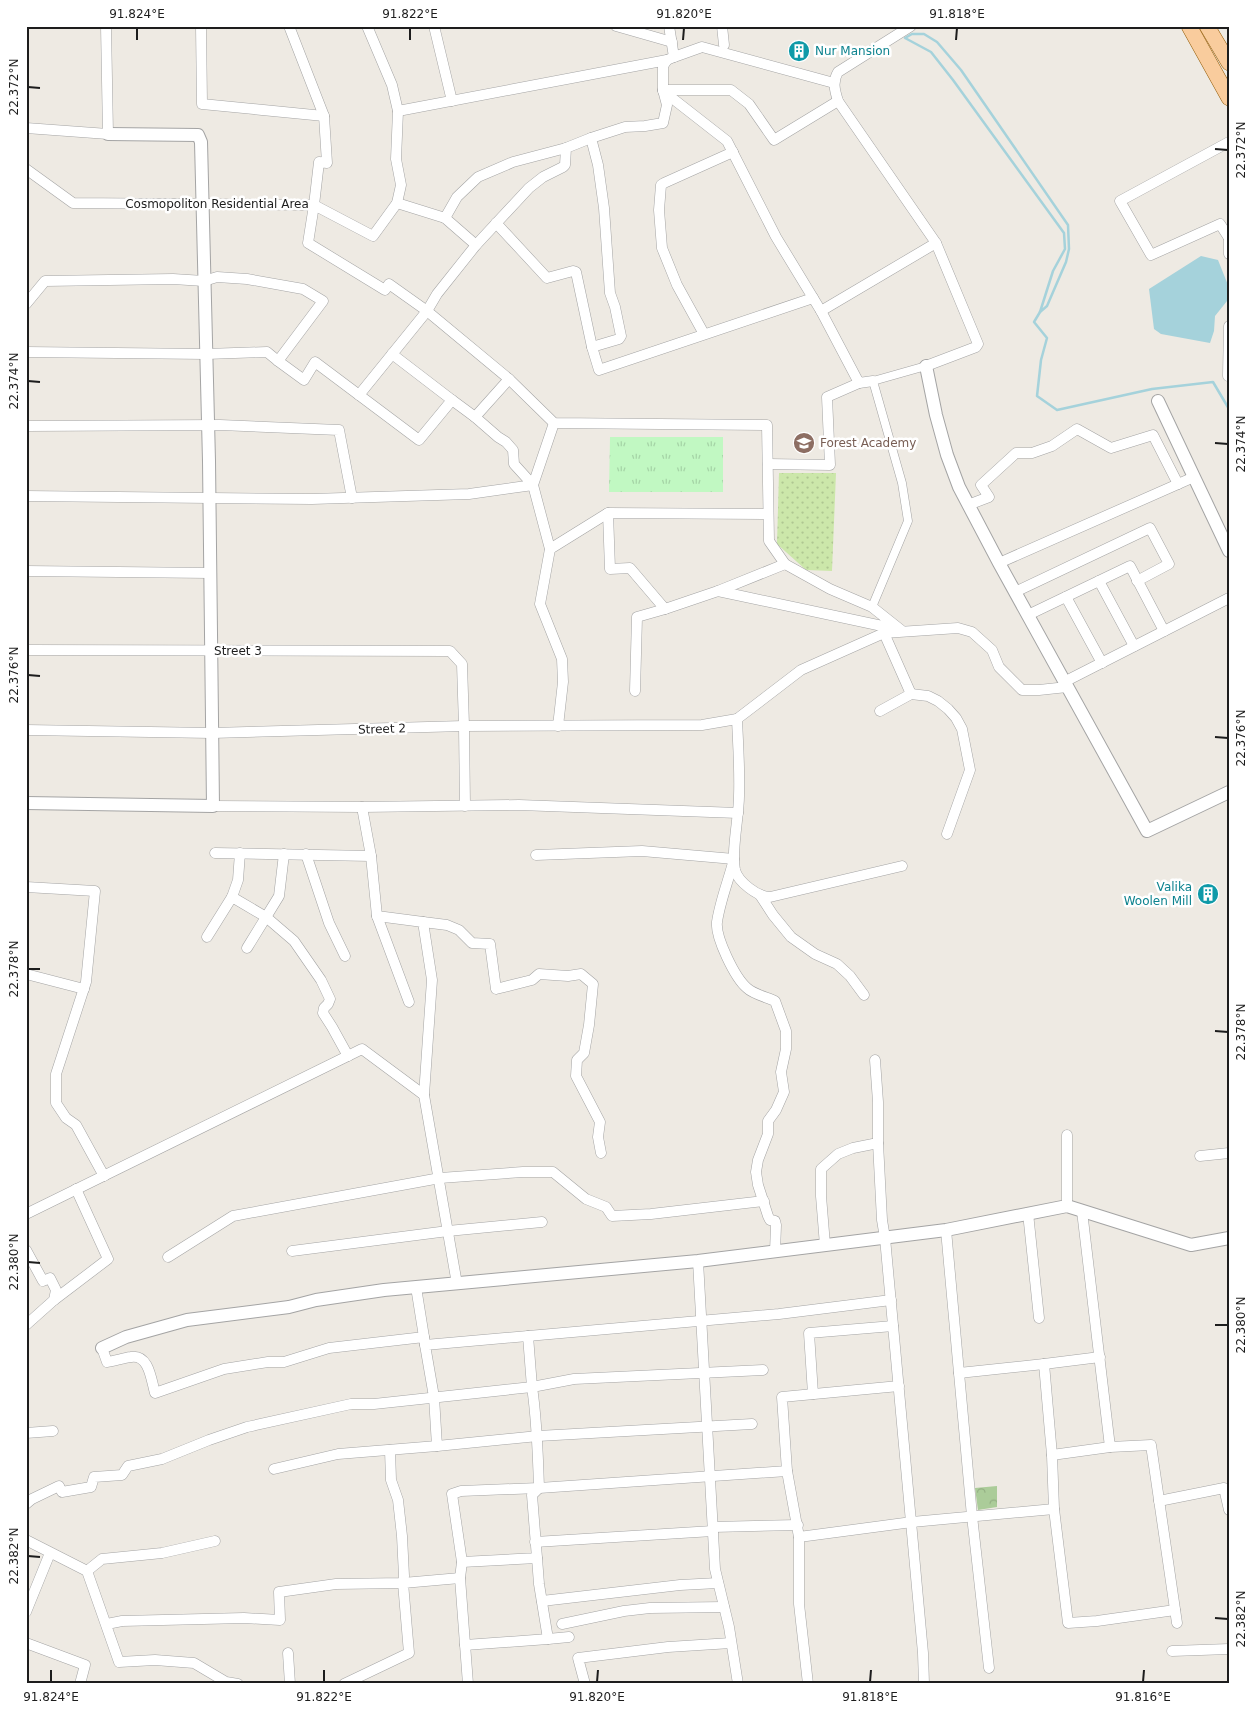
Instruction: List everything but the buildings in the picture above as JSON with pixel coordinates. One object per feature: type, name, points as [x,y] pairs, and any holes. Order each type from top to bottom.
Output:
[{"type":"main road","points":[[1189,26],[1229,98]]},
{"type":"main road","points":[[1207,26],[1228,60]]},
{"type":"street","points":[[106,26],[108,134]]},
{"type":"street","points":[[201,26],[202,104],[324,116]]},
{"type":"street","name":"Cosmopoliton Residential Area","points":[[26,170],[73,203],[314,205],[319,162],[327,163],[324,116],[289,26]]},
{"type":"street","points":[[367,26],[392,85],[398,111],[396,159],[401,184],[396,202],[373,236],[314,205],[308,243],[385,290],[389,284],[427,311],[509,379],[554,423],[767,425],[769,541],[785,564],[830,589],[872,607],[901,630],[718,592]]},
{"type":"street","points":[[434,26],[452,101]]},
{"type":"street","points":[[616,26],[672,42]]},
{"type":"street","points":[[445,218],[457,198],[478,177],[513,162],[566,148],[625,127],[663,123],[667,105],[662,90],[663,66],[671,58],[672,42],[669,26]]},
{"type":"street","points":[[722,26],[724,45]]},
{"type":"street","points":[[768,464],[830,465],[827,397],[859,383],[873,381],[926,366],[976,347],[978,344],[936,243],[838,101],[834,89],[835,77],[838,72],[911,26]]},
{"type":"street","points":[[398,111],[671,58],[704,47],[834,83]]},
{"type":"street","points":[[662,90],[731,90],[749,104],[774,140],[838,101]]},
{"type":"street","points":[[662,90],[727,141],[776,237],[821,311],[859,383]]},
{"type":"street","points":[[26,128],[108,134],[198,135],[201,142],[208,425],[213,806]]},
{"type":"street","points":[[591,138],[598,165],[604,208],[610,293],[621,336],[619,339],[592,347]]},
{"type":"street","points":[[1229,142],[1120,200],[1151,255],[1220,224],[1229,238],[1229,254]]},
{"type":"street","points":[[359,396],[427,311],[437,294],[476,245],[529,188],[543,177],[565,165],[566,148]]},
{"type":"street","points":[[704,334],[677,285],[662,248],[659,210],[661,185],[733,152]]},
{"type":"street","points":[[396,202],[445,218],[476,245]]},
{"type":"street","points":[[496,223],[547,278],[573,271],[576,272],[597,368],[601,370],[813,298]]},
{"type":"street","points":[[821,311],[936,243]]},
{"type":"street","points":[[26,304],[45,281],[173,279],[204,281],[217,277],[247,279],[302,289],[323,301],[278,361]]},
{"type":"street","points":[[1229,326],[1229,375]]},
{"type":"street","points":[[26,352],[206,354],[267,352],[304,380],[315,362],[419,440],[452,400]]},
{"type":"street","points":[[392,354],[506,442],[513,450],[514,464],[533,485],[550,549],[540,604],[562,659],[558,726]]},
{"type":"street","points":[[926,366],[936,415],[947,455],[968,505],[1147,832],[1229,792]]},
{"type":"street","points":[[475,417],[509,379]]},
{"type":"street","points":[[872,607],[908,521],[902,483],[873,381]]},
{"type":"street","points":[[1158,401],[1229,551]]},
{"type":"street","points":[[533,485],[554,423]]},
{"type":"street","points":[[26,426],[208,425],[339,430],[352,498]]},
{"type":"street","points":[[968,505],[989,497],[980,485],[1016,452],[1032,453],[1052,446],[1076,429],[1111,448],[1152,436],[1178,484]]},
{"type":"street","points":[[999,563],[1194,477]]},
{"type":"street","points":[[26,496],[312,499],[469,494],[533,485]]},
{"type":"street","points":[[550,549],[608,512],[768,514]]},
{"type":"street","points":[[608,512],[610,569],[630,568],[665,609]]},
{"type":"street","points":[[1015,592],[1150,528],[1169,564],[1137,580]]},
{"type":"street","points":[[635,691],[637,617],[718,592],[785,564]]},
{"type":"street","points":[[1028,615],[1130,566],[1164,631]]},
{"type":"street","points":[[26,571],[210,573]]},
{"type":"street","points":[[1099,581],[1134,646]]},
{"type":"street","points":[[1066,597],[1102,663]]},
{"type":"street","points":[[864,994],[850,976],[837,964],[815,954],[791,937],[760,895],[739,879],[735,870],[734,859],[740,796],[737,718],[802,670],[884,633],[958,628],[972,632],[992,650],[999,667],[1022,690],[1066,685],[1102,663],[1229,598]]},
{"type":"street","points":[[884,633],[911,694]]},
{"type":"street","name":"Street 3","points":[[26,650],[450,651],[462,664],[464,726]]},
{"type":"street","points":[[880,711],[911,694],[928,696],[938,701],[952,713],[962,729],[970,770],[947,834]]},
{"type":"street","name":"Street 2","points":[[26,730],[212,733],[464,726],[702,725],[737,718]]},
{"type":"street","points":[[464,726],[465,806]]},
{"type":"street","points":[[26,803],[362,807],[519,805],[738,813]]},
{"type":"street","points":[[362,807],[371,856],[377,916],[409,1002]]},
{"type":"street","points":[[536,855],[642,852],[734,859]]},
{"type":"street","points":[[215,853],[371,856]]},
{"type":"street","points":[[208,937],[232,897],[238,880],[240,853]]},
{"type":"street","points":[[247,948],[279,896],[284,854]]},
{"type":"street","points":[[306,854],[329,923],[345,956]]},
{"type":"street","points":[[734,859],[721,904],[717,929],[736,976],[747,989],[775,1001],[786,1031],[786,1049],[781,1072],[784,1092],[768,1122],[766,1142],[758,1160],[756,1172],[768,1216],[776,1224],[775,1252]]},
{"type":"street","points":[[760,895],[770,897],[902,866]]},
{"type":"street","points":[[26,888],[95,891],[86,982],[56,1074],[56,1103],[66,1118],[76,1124],[104,1176]]},
{"type":"street","points":[[232,897],[266,916],[294,941],[321,980],[330,999],[323,1013],[348,1056]]},
{"type":"street","points":[[377,916],[447,924],[460,930],[472,943],[490,944],[496,989],[532,980],[539,974],[568,976],[581,974],[593,984],[584,1053],[577,1060],[576,1076],[600,1122],[598,1137],[601,1153]]},
{"type":"street","points":[[423,922],[432,980],[424,1095],[457,1284]]},
{"type":"street","points":[[26,974],[84,989]]},
{"type":"street","points":[[26,1214],[362,1049],[424,1095]]},
{"type":"street","points":[[875,1060],[882,1220],[912,1522],[924,1684]]},
{"type":"street","points":[[1067,1135],[1067,1206]]},
{"type":"street","points":[[825,1245],[821,1196],[822,1169],[838,1154],[853,1148],[878,1143]]},
{"type":"street","points":[[1200,1156],[1229,1153]]},
{"type":"street","points":[[168,1258],[233,1216],[440,1178],[523,1172],[552,1172],[586,1199],[606,1207],[612,1216],[650,1214],[764,1201]]},
{"type":"street","points":[[26,1325],[54,1300],[108,1259],[76,1189]]},
{"type":"street","points":[[891,1300],[702,1322],[528,1336],[329,1348],[284,1362],[268,1362],[224,1369],[155,1392],[145,1360],[139,1356],[107,1362],[102,1348],[126,1337],[187,1320],[289,1308],[316,1300],[384,1290],[698,1261],[775,1252],[946,1230],[1067,1206],[1191,1245],[1229,1238]]},
{"type":"street","points":[[1082,1211],[1110,1447]]},
{"type":"street","points":[[1028,1213],[1040,1318]]},
{"type":"street","points":[[292,1251],[448,1231],[542,1222]]},
{"type":"street","points":[[946,1230],[972,1516],[989,1668]]},
{"type":"street","points":[[26,1250],[43,1281],[50,1278],[56,1290],[54,1300]]},
{"type":"street","points":[[698,1261],[715,1569],[731,1643],[737,1684]]},
{"type":"street","points":[[416,1287],[434,1397],[437,1446]]},
{"type":"street","points":[[812,1394],[809,1332],[893,1326]]},
{"type":"street","points":[[528,1336],[538,1436],[539,1488],[532,1495],[535,1542],[539,1584],[548,1639]]},
{"type":"street","points":[[959,1373],[1100,1356]]},
{"type":"street","points":[[1044,1364],[1052,1455],[1054,1508],[1068,1623],[1097,1621],[1175,1610]]},
{"type":"street","points":[[26,1504],[32,1499],[59,1486],[62,1492],[91,1487],[94,1477],[122,1475],[128,1466],[162,1459],[247,1427],[351,1404],[374,1404],[532,1387],[574,1379],[763,1370]]},
{"type":"street","points":[[808,1684],[800,1604],[798,1525],[787,1471],[782,1398],[899,1386]]},
{"type":"street","points":[[274,1469],[338,1454],[538,1436],[752,1424]]},
{"type":"street","points":[[26,1433],[53,1431]]},
{"type":"street","points":[[1052,1455],[1110,1447],[1151,1445],[1177,1623]]},
{"type":"street","points":[[344,1684],[360,1680],[408,1653],[403,1582],[404,1566],[398,1500],[392,1480],[390,1450]]},
{"type":"street","points":[[468,1684],[460,1578],[462,1562],[452,1494],[461,1491],[539,1488],[787,1471]]},
{"type":"street","points":[[1159,1501],[1224,1488],[1229,1510]]},
{"type":"street","points":[[799,1538],[912,1522],[1054,1508]]},
{"type":"street","points":[[535,1542],[798,1525]]},
{"type":"street","points":[[26,1540],[86,1571],[118,1662],[155,1660],[194,1662],[226,1682],[238,1684]]},
{"type":"street","points":[[86,1571],[102,1558],[162,1553],[214,1541]]},
{"type":"street","points":[[26,1612],[50,1553]]},
{"type":"street","points":[[462,1562],[537,1558]]},
{"type":"street","points":[[106,1624],[122,1621],[244,1618],[280,1620],[279,1592],[336,1584],[460,1578]]},
{"type":"street","points":[[542,1601],[671,1586],[718,1583]]},
{"type":"street","points":[[562,1624],[624,1611],[650,1608],[724,1607]]},
{"type":"street","points":[[465,1645],[570,1636]]},
{"type":"street","points":[[26,1643],[85,1666],[80,1684]]},
{"type":"street","points":[[585,1684],[578,1658],[668,1647],[731,1643]]},
{"type":"street","points":[[1172,1651],[1229,1649]]},
{"type":"street","points":[[288,1653],[290,1684]]},
{"type":"green space","points":[[610,437],[723,437],[723,492],[609,492]]},
{"type":"green space","points":[[779,473],[836,473],[832,571],[806,570],[777,544]]},
{"type":"green space","points":[[997,1486],[997,1507],[978,1510],[975,1488]]},
{"type":"water","points":[[1201,256],[1218,260],[1228,285],[1227,301],[1215,316],[1214,331],[1210,343],[1161,334],[1154,329],[1149,289]]},
{"type":"waterway","points":[[912,34],[924,34],[937,42],[961,70],[1068,225],[1069,249],[1066,262],[1047,306],[1040,312],[1053,271],[1065,249],[1064,233],[931,52],[905,38],[912,34]]},
{"type":"waterway","points":[[1040,312],[1034,322],[1047,338],[1041,360],[1037,396],[1057,410],[1152,389],[1213,382],[1229,409]]},
{"type":"place","name":"Nur Mansion","points":[[799,51]]},
{"type":"place","name":"Forest Academy","points":[[804,443]]},
{"type":"place","name":"Valika Woolen Mill","points":[[1208,894]]}]
